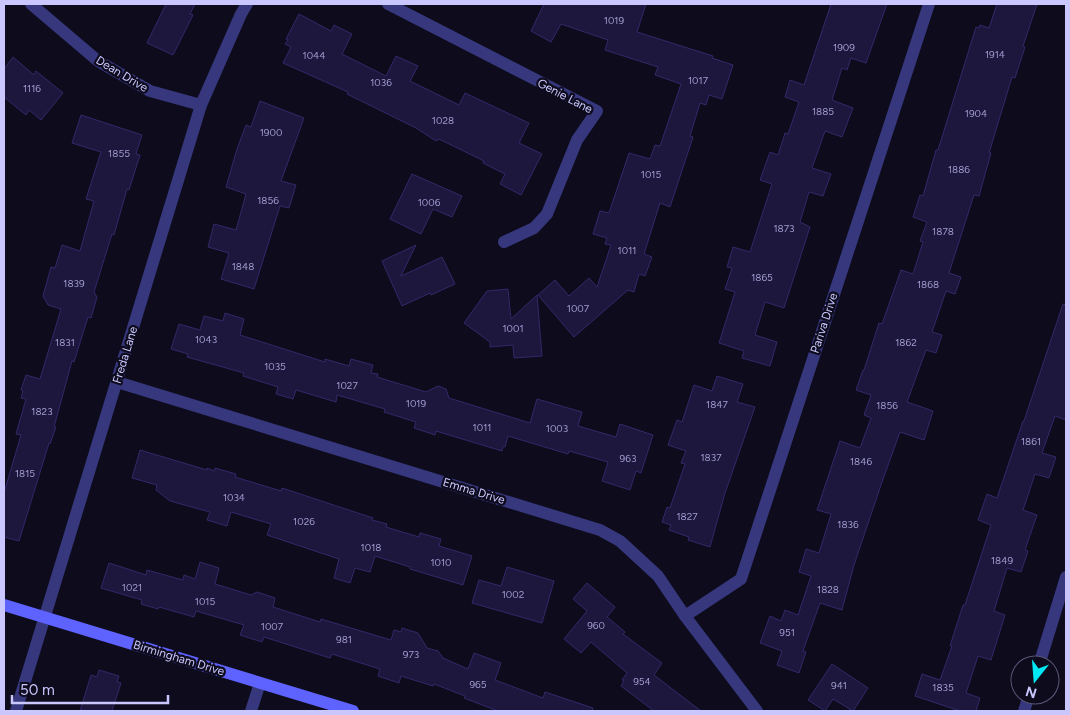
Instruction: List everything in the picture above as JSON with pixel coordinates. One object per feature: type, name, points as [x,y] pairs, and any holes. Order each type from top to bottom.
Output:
[{"type":"main road","name":"Birmingham Drive","points":[[4,605],[353,711]]},
{"type":"street","name":"Dean Drive","points":[[31,4],[98,61],[150,91],[201,105]]},
{"type":"street","name":"Freda Lane","points":[[16,711],[201,105],[247,4]]},
{"type":"street","name":"Genie Lane","points":[[388,4],[597,111],[577,140],[547,214],[534,228],[504,242]]},
{"type":"street","name":"Pariva Drive","points":[[685,616],[741,579],[929,4]]},
{"type":"street","name":"Emma Drive","points":[[117,382],[600,530],[620,541],[658,576],[685,616],[758,711]]},
{"type":"street","points":[[1042,655],[1066,577]]},
{"type":"street","points":[[251,711],[260,683]]},
{"type":"building","points":[[166,4],[195,4],[190,14],[193,15],[173,55],[147,43]]},
{"type":"building","points":[[544,4],[646,4],[637,32],[713,56],[712,58],[733,65],[722,99],[709,95],[706,105],[700,103],[690,136],[693,137],[670,207],[660,203],[644,254],[652,257],[645,276],[639,274],[634,292],[628,290],[574,337],[538,295],[555,280],[569,296],[589,278],[597,287],[611,245],[605,244],[607,238],[593,234],[600,211],[609,213],[629,153],[650,159],[655,145],[660,146],[681,84],[655,75],[658,67],[605,50],[608,40],[561,24],[551,42],[531,31]]},
{"type":"building","points":[[831,4],[887,4],[866,63],[851,58],[847,70],[842,68],[832,100],[853,108],[842,137],[825,131],[812,168],[831,174],[823,196],[809,192],[800,222],[810,227],[784,308],[765,302],[755,335],[777,342],[770,366],[742,358],[744,351],[719,343],[735,292],[725,289],[732,268],[727,267],[733,247],[750,252],[772,184],[760,180],[770,152],[778,155],[785,133],[788,134],[799,102],[785,97],[790,80],[804,85]]},
{"type":"building","points":[[997,4],[1037,4],[1023,46],[1025,47],[1015,78],[1012,77],[989,153],[991,153],[979,196],[974,195],[949,273],[961,277],[955,294],[946,291],[932,332],[942,335],[936,353],[926,350],[907,402],[933,411],[924,440],[900,432],[854,565],[842,610],[820,603],[803,651],[806,652],[799,673],[777,665],[782,651],[760,643],[770,616],[781,621],[785,610],[798,615],[811,576],[799,572],[806,549],[819,553],[831,514],[817,510],[840,441],[860,448],[871,418],[864,415],[871,395],[856,390],[879,323],[882,324],[901,270],[913,274],[923,242],[920,241],[927,222],[913,217],[920,195],[923,196],[976,27],[979,28],[980,25],[989,28]]},
{"type":"building","points":[[299,14],[331,31],[334,25],[352,34],[342,54],[386,76],[396,56],[418,66],[410,81],[459,105],[465,93],[529,123],[519,143],[542,154],[521,195],[500,184],[505,174],[483,163],[484,161],[439,139],[436,141],[416,128],[347,94],[348,92],[283,63],[291,47],[285,44],[288,40],[286,39]]},
{"type":"building","points":[[13,57],[34,75],[36,71],[63,93],[41,120],[29,110],[26,115],[4,97],[4,69]]},
{"type":"building","points":[[260,101],[304,118],[281,181],[296,185],[289,208],[280,206],[254,289],[221,279],[229,253],[208,247],[214,224],[236,230],[246,194],[226,187],[246,125],[251,127]]},
{"type":"building","points":[[81,115],[142,135],[136,154],[140,155],[129,190],[127,189],[114,235],[112,234],[94,292],[97,297],[91,318],[88,317],[74,362],[72,361],[54,427],[56,427],[49,443],[19,541],[4,537],[4,493],[21,435],[16,434],[26,399],[21,398],[23,391],[21,390],[26,375],[40,379],[61,309],[48,305],[43,296],[51,267],[55,268],[62,245],[80,251],[94,201],[86,199],[101,152],[72,143]]},
{"type":"building","points":[[412,174],[462,196],[452,217],[433,209],[421,234],[390,219]]},
{"type":"building","points":[[416,245],[401,276],[442,257],[455,284],[402,306],[382,261]]},
{"type":"building","points":[[508,289],[511,319],[537,295],[542,356],[514,358],[513,345],[490,347],[490,342],[464,323],[487,291]]},
{"type":"building","points":[[1063,304],[1066,305],[1066,420],[1055,416],[1042,453],[1056,457],[1049,478],[1035,474],[1023,510],[1037,515],[1025,550],[1028,551],[1021,572],[1007,568],[994,611],[1005,615],[991,660],[978,656],[966,693],[980,698],[976,711],[960,711],[915,696],[922,674],[940,680],[952,646],[950,646],[963,605],[965,605],[991,525],[978,520],[987,494],[997,498]]},
{"type":"building","points":[[225,313],[244,319],[240,335],[325,362],[325,359],[349,366],[351,359],[373,365],[371,373],[378,374],[377,377],[426,392],[438,386],[446,389],[449,398],[530,423],[537,399],[582,412],[578,426],[616,437],[620,424],[653,435],[641,473],[636,471],[630,490],[602,481],[608,462],[569,451],[568,454],[508,436],[502,451],[436,431],[435,435],[414,428],[416,422],[384,412],[385,409],[337,395],[336,402],[296,390],[293,399],[276,394],[278,387],[243,376],[244,373],[187,357],[188,354],[171,349],[179,324],[200,330],[204,316],[223,321]]},
{"type":"building","points":[[717,376],[743,384],[737,402],[755,407],[725,493],[710,547],[688,540],[689,537],[669,530],[671,525],[662,522],[667,507],[670,508],[685,464],[681,463],[686,451],[668,445],[677,420],[682,422],[694,385],[712,391]]},
{"type":"building","points":[[140,450],[207,470],[207,468],[214,471],[215,468],[236,474],[235,477],[281,491],[282,488],[373,518],[372,520],[387,524],[386,527],[419,537],[420,533],[441,539],[439,546],[472,556],[463,585],[375,556],[370,572],[355,568],[350,583],[334,578],[339,559],[267,535],[271,524],[231,512],[227,526],[207,520],[210,512],[170,501],[156,490],[157,485],[132,478]]},
{"type":"building","points":[[200,562],[219,568],[215,584],[251,595],[257,592],[275,598],[273,607],[320,622],[321,619],[391,640],[394,630],[401,632],[402,628],[418,633],[427,648],[438,651],[443,658],[468,669],[474,653],[501,663],[495,680],[543,698],[545,692],[593,708],[592,711],[498,711],[434,684],[433,686],[401,676],[399,683],[378,676],[380,669],[332,654],[330,658],[264,637],[262,642],[240,635],[244,625],[196,611],[194,617],[159,607],[158,609],[141,604],[142,600],[101,588],[109,563],[146,575],[147,570],[183,580],[184,575],[195,579]]},
{"type":"building","points":[[507,567],[554,581],[542,623],[472,603],[479,580],[501,586]]},
{"type":"building","points":[[587,583],[615,607],[607,617],[625,632],[623,634],[662,663],[654,675],[701,711],[654,711],[621,686],[624,681],[622,680],[627,673],[591,642],[581,653],[564,639],[587,611],[573,599]]},
{"type":"building","points":[[832,664],[868,688],[853,711],[833,699],[825,711],[808,700]]},
{"type":"building","points":[[99,670],[119,676],[117,682],[121,683],[112,711],[80,711],[91,675],[97,677]]}]
